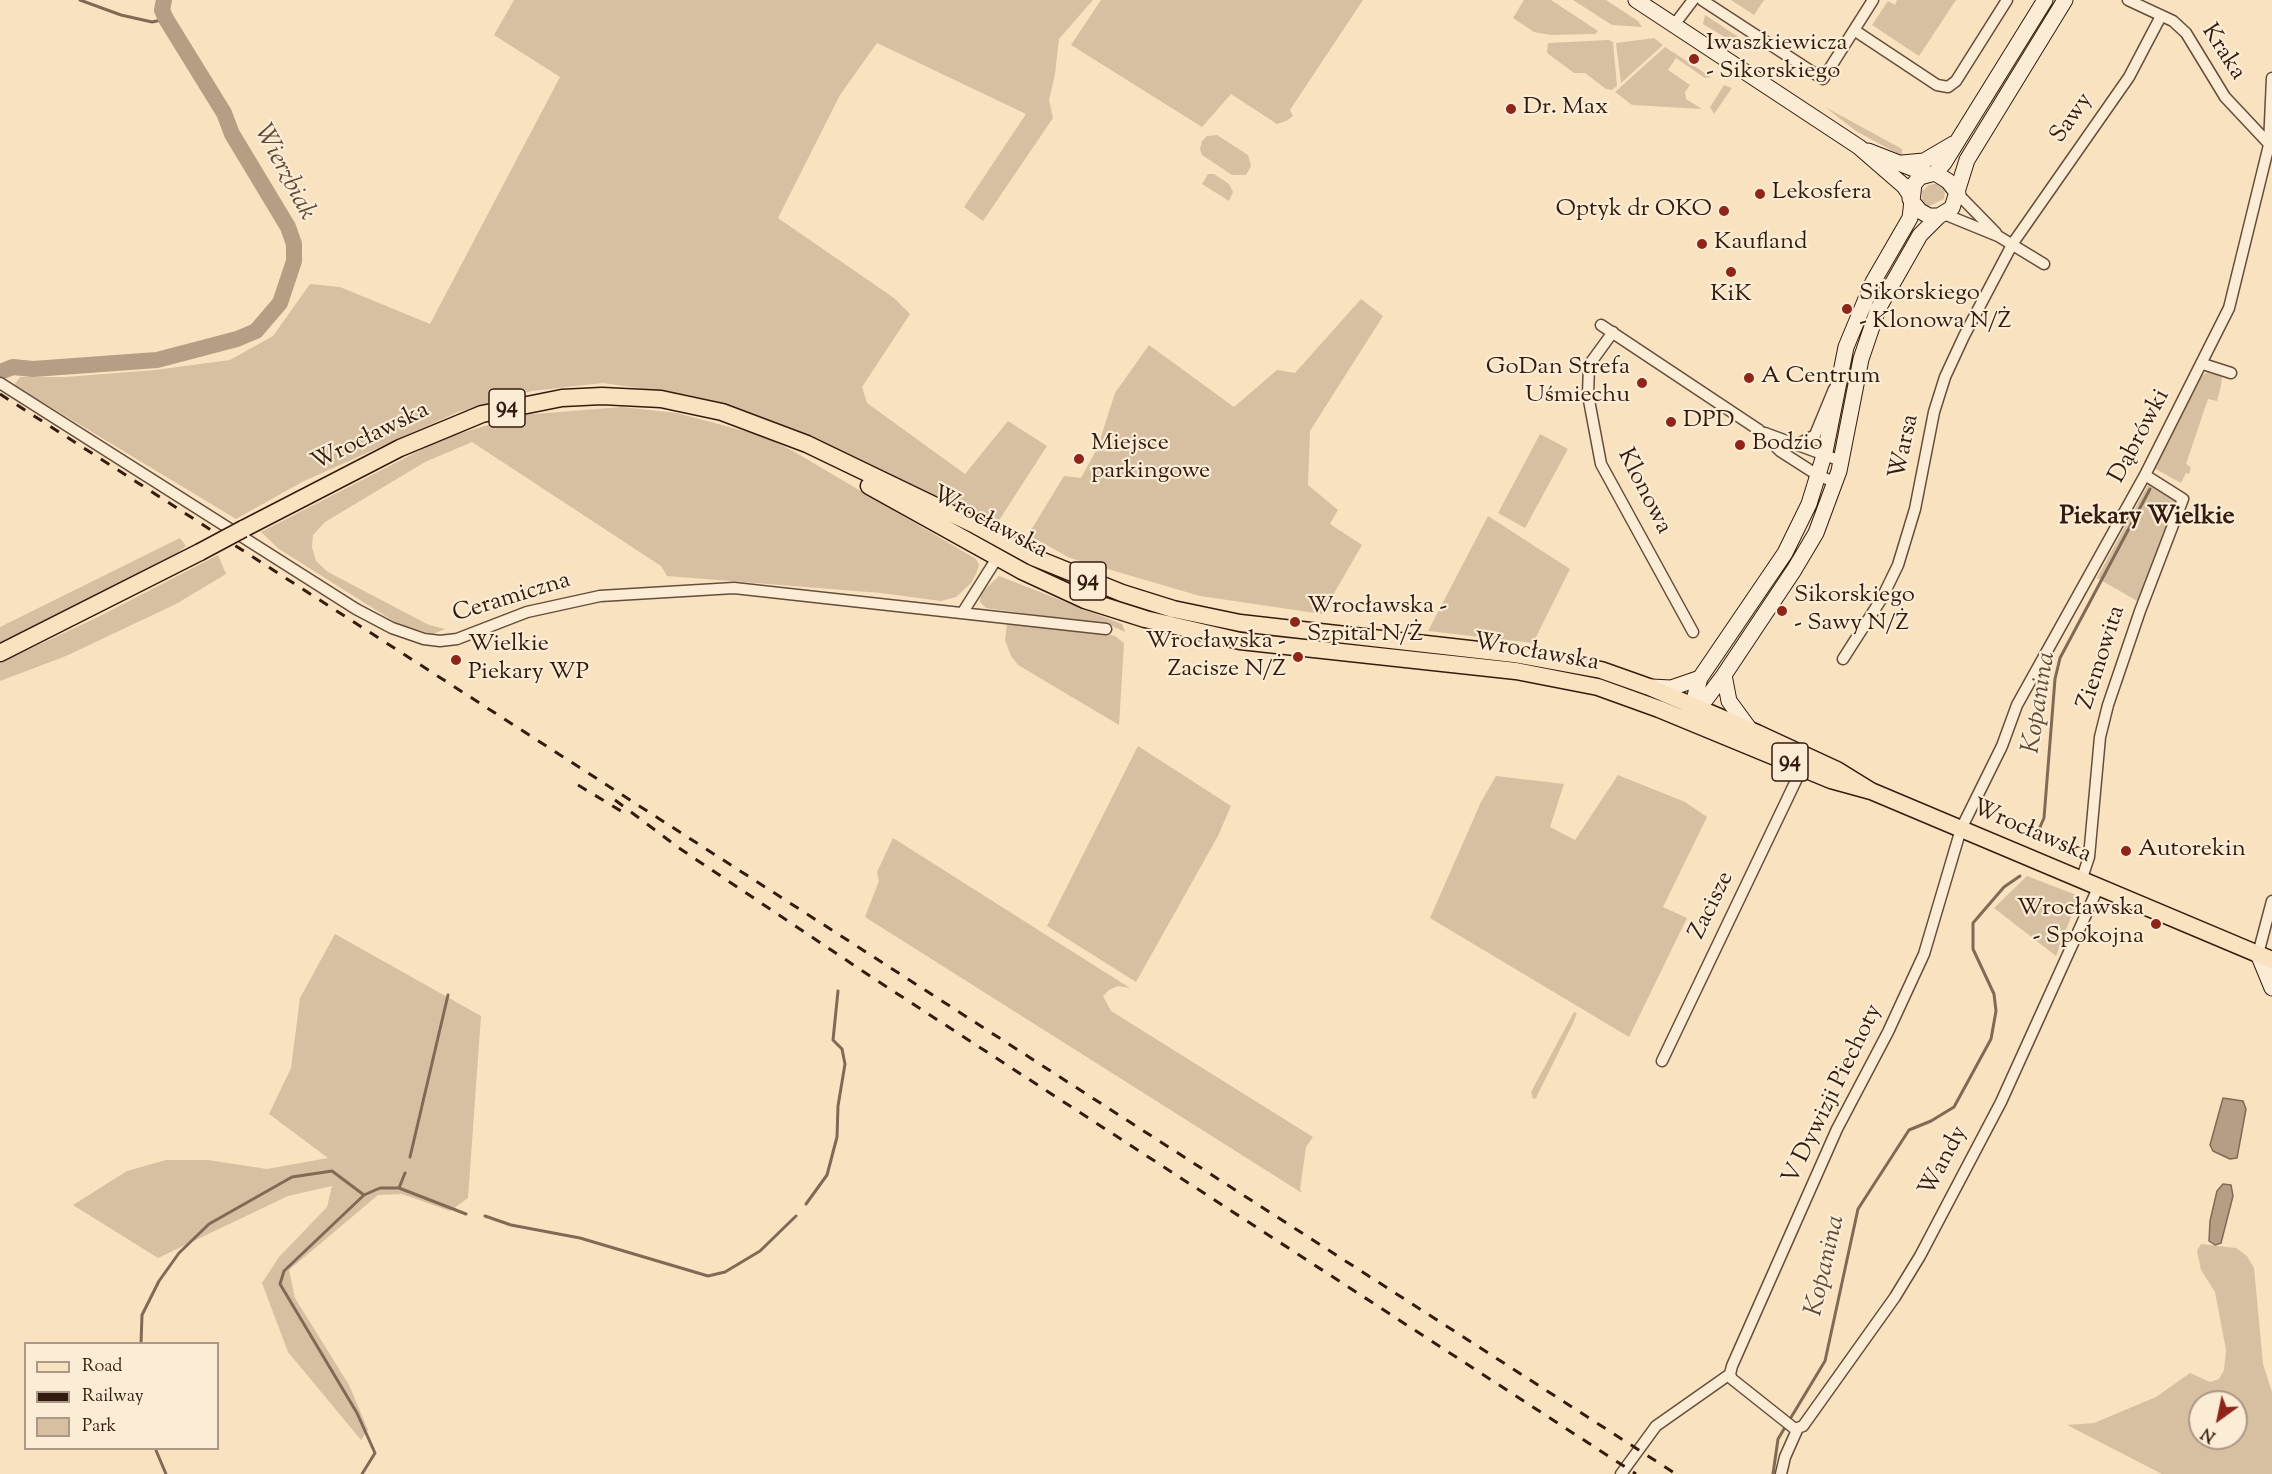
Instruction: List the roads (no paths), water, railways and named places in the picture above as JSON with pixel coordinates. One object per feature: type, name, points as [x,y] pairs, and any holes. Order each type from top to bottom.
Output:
[{"type":"main road","name":"Wrocławska","points":[[0,653],[400,448],[440,430],[482,414],[562,398],[602,396],[661,399],[722,412],[791,440],[997,558],[1085,600],[1196,633],[1240,641],[1554,677],[1598,687],[1710,729],[1802,768],[1871,791],[2265,957]]},
{"type":"main road","name":"Wrocławska","points":[[791,440],[807,444],[1062,570],[1151,603],[1240,623],[1537,657],[1601,670],[1696,706],[1837,770],[1871,791]]},
{"type":"street","points":[[1636,0],[1859,147],[1904,186],[1924,214],[1942,215],[1998,236],[2013,243],[2044,264]]},
{"type":"street","points":[[1674,25],[1693,0]]},
{"type":"street","points":[[1702,0],[1823,78],[1873,0]]},
{"type":"street","points":[[1854,30],[1937,85],[1948,87],[1956,81],[2007,0]]},
{"type":"street","points":[[1797,445],[1815,435],[1838,380],[1857,315],[1910,218],[1910,197],[1917,180],[1931,173],[1958,140],[2045,0]]},
{"type":"street","points":[[1659,709],[1678,710],[1696,706],[1706,699],[1804,555],[1835,482],[1858,370],[1878,309],[1920,235],[1955,204],[1967,160],[2065,0]]},
{"type":"street","name":"Kraka","points":[[2128,0],[2173,21],[2186,33],[2225,97],[2271,146]]},
{"type":"street","name":"Sawy","points":[[2013,243],[2129,77],[2161,16]]},
{"type":"street","name":"Dąbrówki","points":[[1961,829],[2002,746],[2017,705],[2145,475],[2229,308],[2271,146],[2272,78]]},
{"type":"street","points":[[1902,163],[1928,159],[1958,140]]},
{"type":"street","points":[[1859,147],[1948,181],[1998,236]]},
{"type":"street","name":"Warsa","points":[[1843,658],[1882,598],[1898,565],[1912,519],[1934,412],[1945,378],[2013,243]]},
{"type":"street","points":[[1601,325],[1759,430],[1780,451],[1818,476],[1835,482]]},
{"type":"street","name":"Klonowa","points":[[1613,332],[1589,365],[1587,395],[1601,464],[1693,632]]},
{"type":"street","points":[[2203,363],[2231,373]]},
{"type":"street","points":[[1710,729],[1700,718],[1696,706],[1701,678],[1785,553],[1809,504],[1825,455],[1838,380]]},
{"type":"street","name":"Ceramiczna","points":[[0,383],[356,609],[392,628],[424,639],[440,641],[457,639],[527,612],[600,596],[734,588],[1106,629]]},
{"type":"street","points":[[1759,430],[1841,461]]},
{"type":"street","name":"Ziemowita","points":[[2081,881],[2089,857],[2100,738],[2140,611],[2183,499],[2145,475]]},
{"type":"street","points":[[963,612],[997,558]]},
{"type":"street","points":[[1724,675],[1729,701],[1751,731]]},
{"type":"street","points":[[1649,687],[1671,688],[1701,678]]},
{"type":"street","name":"Zacisze","points":[[1662,1061],[1802,768]]},
{"type":"street","name":"V Dywizji Piechoty","points":[[1730,1374],[1837,1129],[1888,1032],[1924,954],[1961,829]]},
{"type":"street","name":"Wandy","points":[[1781,1474],[1795,1429],[1894,1297],[1920,1256],[2001,1102],[2098,888]]},
{"type":"street","points":[[2272,901],[2265,957],[2272,986]]},
{"type":"street","points":[[2272,975],[2272,986]]},
{"type":"street","points":[[1621,1474],[1656,1426],[1730,1374],[1743,1389],[1795,1429]]},
{"type":"waterway","points":[[80,0],[121,15],[152,22],[166,19]]},
{"type":"waterway","name":"Wierzbiak","points":[[0,372],[13,367],[33,369],[157,360],[237,339],[256,331],[280,303],[294,261],[294,244],[288,227],[232,134],[224,113],[166,19],[162,10],[164,0]]},
{"type":"waterway","name":"Kopanina","points":[[2037,834],[2044,818],[2055,679],[2060,658],[2150,489]]},
{"type":"waterway","name":"Kopanina","points":[[1773,1474],[1778,1439],[1825,1361],[1858,1209],[1909,1130],[1931,1121],[1954,1107],[1991,1039],[1996,1011],[1994,994],[1973,949],[1973,923],[2004,887],[2020,876]]},
{"type":"waterway","points":[[806,1204],[827,1175],[837,1137],[838,1106],[845,1064],[842,1049],[833,1040],[838,991]]},
{"type":"waterway","points":[[410,1157],[448,995]]},
{"type":"waterway","points":[[141,1342],[142,1315],[159,1281],[179,1253],[209,1224],[292,1177],[332,1171],[364,1195]]},
{"type":"waterway","points":[[399,1188],[405,1173]]},
{"type":"waterway","points":[[362,1474],[375,1453],[357,1413],[280,1284],[284,1271],[364,1195],[380,1188],[399,1188],[466,1214]]},
{"type":"waterway","points":[[485,1216],[511,1225],[580,1238],[708,1276],[725,1272],[760,1251],[796,1216]]},
{"type":"waterway","points":[[156,1450],[166,1474]]},
{"type":"railway","points":[[0,394],[1676,1474]]},
{"type":"railway","points":[[578,785],[621,811]]},
{"type":"railway","points":[[615,800],[679,848],[870,976],[1636,1474]]},
{"type":"place","name":"Iwaszkiewicza - Sikorskiego","points":[[1694,59]]},
{"type":"place","name":"Dr. Max","points":[[1511,109]]},
{"type":"place","name":"Lekosfera","points":[[1760,194]]},
{"type":"place","name":"Optyk dr OKO","points":[[1724,211]]},
{"type":"place","name":"Kaufland","points":[[1702,244]]},
{"type":"place","name":"KiK","points":[[1731,272]]},
{"type":"place","name":"Sikorskiego - Klonowa N/Ż","points":[[1847,309]]},
{"type":"place","name":"A Centrum","points":[[1749,378]]},
{"type":"place","name":"GoDan Strefa Uśmiechu","points":[[1642,383]]},
{"type":"place","name":"DPD","points":[[1671,422]]},
{"type":"place","name":"Bodzio","points":[[1740,445]]},
{"type":"place","name":"Miejsce parkingowe","points":[[1079,459]]},
{"type":"place","name":"Sikorskiego - Sawy N/Ż","points":[[1782,611]]},
{"type":"place","name":"Wrocławska - Szpital N/Ż","points":[[1295,622]]},
{"type":"place","name":"Wrocławska - Zacisze N/Ż","points":[[1298,657]]},
{"type":"place","name":"Wielkie Piekary WP","points":[[456,660]]},
{"type":"place","name":"Autorekin","points":[[2126,851]]},
{"type":"place","name":"Wrocławska - Spokojna","points":[[2156,924]]},
{"type":"district","name":"Piekary Wielkie","points":[[2147,519]]}]
